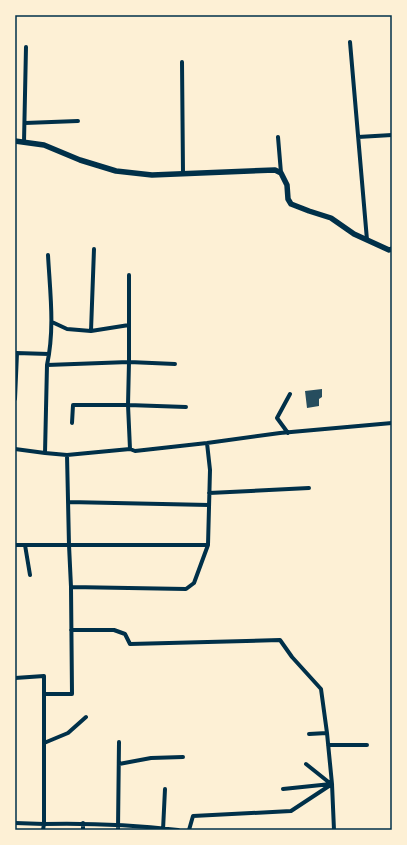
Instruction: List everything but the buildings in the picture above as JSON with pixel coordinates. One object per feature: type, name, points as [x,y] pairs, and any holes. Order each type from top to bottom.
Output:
[{"type":"main road","points":[[15,141],[44,145],[80,160],[116,171],[152,175],[275,170],[281,173],[287,185],[288,199],[291,204],[331,218],[354,234],[391,251]]},
{"type":"street","points":[[350,42],[367,240]]},
{"type":"street","points":[[24,142],[26,47]]},
{"type":"street","points":[[182,62],[183,173]]},
{"type":"street","points":[[25,123],[78,121]]},
{"type":"street","points":[[358,136],[392,135]]},
{"type":"street","points":[[278,137],[281,173]]},
{"type":"street","points":[[91,330],[94,249]]},
{"type":"street","points":[[45,453],[47,365],[52,322],[48,255]]},
{"type":"street","points":[[129,275],[128,405],[130,449]]},
{"type":"street","points":[[52,322],[67,329],[91,330],[129,325]]},
{"type":"street","points":[[15,399],[16,353],[49,354]]},
{"type":"street","points":[[47,365],[129,362],[176,364]]},
{"type":"street","points":[[288,433],[277,418],[290,394]]},
{"type":"street","points":[[72,423],[73,405],[186,407]]},
{"type":"street","points":[[15,449],[67,455],[130,449],[136,451],[392,422]]},
{"type":"street","points":[[71,587],[186,589],[194,583],[208,545],[210,470],[207,443]]},
{"type":"street","points":[[44,694],[72,694],[71,587],[67,455]]},
{"type":"street","points":[[209,493],[309,488]]},
{"type":"street","points":[[68,502],[209,505]]},
{"type":"street","points":[[15,545],[208,545]]},
{"type":"street","points":[[25,545],[30,576]]},
{"type":"street","points":[[71,630],[114,630],[125,634],[130,644],[280,640],[292,657],[321,689],[332,784],[334,830]]},
{"type":"street","points":[[15,678],[44,676],[43,830]]},
{"type":"street","points":[[44,743],[68,733],[86,717]]},
{"type":"street","points":[[309,734],[327,733]]},
{"type":"street","points":[[118,828],[119,742]]},
{"type":"street","points":[[328,745],[367,745]]},
{"type":"street","points":[[119,764],[151,758],[183,757]]},
{"type":"street","points":[[306,764],[332,784]]},
{"type":"street","points":[[283,789],[332,784]]},
{"type":"street","points":[[189,830],[193,816],[291,811],[332,784]]},
{"type":"street","points":[[163,829],[165,789]]},
{"type":"street","points":[[15,823],[83,823],[118,828],[178,830]]},
{"type":"street","points":[[83,823],[83,830]]}]
